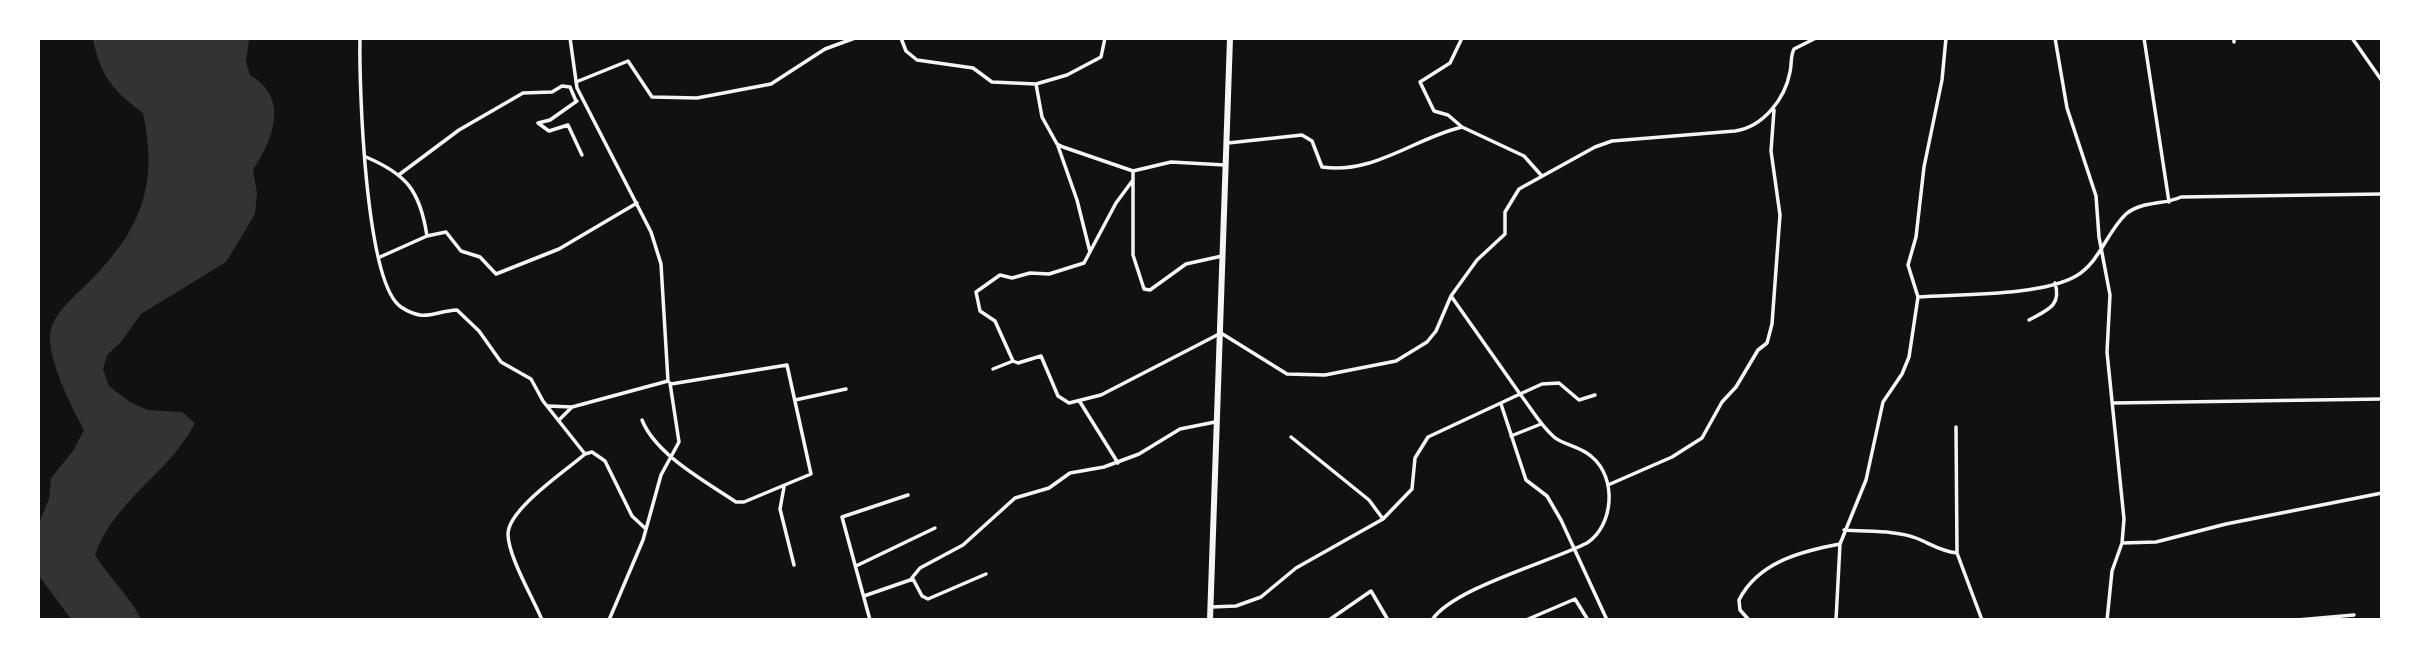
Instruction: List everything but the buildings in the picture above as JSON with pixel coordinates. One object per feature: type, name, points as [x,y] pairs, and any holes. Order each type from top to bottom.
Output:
[{"type":"highway","points":[[1210,620],[1219,421],[1230,38]]},
{"type":"street","points":[[360,38],[370,220],[385,288],[397,305],[428,317],[457,310],[479,331],[501,362],[531,379],[547,406],[560,419],[585,454]]},
{"type":"street","points":[[570,38],[580,93],[651,232],[663,271],[670,383],[679,436],[657,485],[646,529],[627,583],[609,620]]},
{"type":"street","points":[[576,82],[628,61],[652,97],[674,96],[685,99],[712,96],[775,83],[825,49],[855,38]]},
{"type":"street","points":[[901,38],[909,55],[917,60],[973,68],[992,82],[1036,84],[1068,75],[1101,57],[1105,38]]},
{"type":"street","points":[[1462,38],[1450,63],[1420,82],[1434,111],[1448,115],[1462,128],[1524,156],[1541,176]]},
{"type":"street","points":[[1608,485],[1672,457],[1702,438],[1722,402],[1736,387],[1758,350],[1768,343],[1772,324],[1780,215],[1771,151],[1774,108],[1790,72],[1792,52],[1816,38]]},
{"type":"street","points":[[1836,620],[1840,544],[1866,480],[1883,402],[1902,374],[1909,357],[1918,297],[1908,265],[1916,237],[1924,166],[1942,80],[1946,38]]},
{"type":"street","points":[[2055,38],[2067,108],[2096,196],[2101,249],[2110,295],[2107,352],[2124,519],[2122,543],[2112,571],[2107,620]]},
{"type":"street","points":[[2144,38],[2169,202]]},
{"type":"street","points":[[2352,38],[2382,80]]},
{"type":"street","points":[[1036,84],[1042,117],[1057,144],[1077,200],[1090,252]]},
{"type":"street","points":[[400,174],[449,137],[523,93],[552,92],[562,86],[570,87],[576,101]]},
{"type":"street","points":[[580,93],[576,101],[550,120],[538,123],[549,131],[568,125],[582,155]]},
{"type":"street","points":[[1133,180],[1116,203],[1086,262],[1014,278],[997,275],[977,290],[975,298],[980,311],[995,321],[1013,360],[1018,363],[1035,356],[1043,357],[1058,396],[1069,403],[1080,402],[1142,375],[1193,345],[1222,333],[1283,373],[1325,375],[1383,365],[1416,351],[1436,331],[1451,296],[1477,260],[1505,234],[1505,212],[1513,197],[1525,185],[1612,141],[1740,130],[1774,108]]},
{"type":"street","points":[[1226,144],[1302,135],[1312,141],[1322,167],[1353,167],[1395,156],[1462,128]]},
{"type":"street","points":[[1057,144],[1102,163],[1133,172],[1171,162],[1225,165]]},
{"type":"street","points":[[366,157],[400,174],[412,189],[427,236]]},
{"type":"street","points":[[1133,172],[1133,255],[1144,289],[1150,290],[1185,264],[1224,256]]},
{"type":"street","points":[[1918,297],[1998,292],[2055,284],[2078,275],[2093,262],[2131,211],[2181,197],[2382,194]]},
{"type":"street","points":[[379,257],[427,236],[446,232],[461,251],[480,257],[496,274],[559,248],[637,203]]},
{"type":"street","points":[[2029,320],[2057,302],[2059,296],[2055,284]]},
{"type":"street","points":[[1432,620],[1444,607],[1480,588],[1574,550],[1591,540],[1599,529],[1610,502],[1608,485],[1592,457],[1569,442],[1559,441],[1541,424],[1451,296]]},
{"type":"street","points":[[993,369],[1013,360]]},
{"type":"street","points":[[547,406],[572,407],[670,383],[786,364],[811,472],[784,486],[738,503],[671,457],[647,433],[642,420]]},
{"type":"street","points":[[1211,607],[1236,606],[1261,597],[1296,568],[1383,519],[1412,489],[1413,463],[1428,437],[1520,394],[1553,382],[1565,386],[1578,400],[1595,395]]},
{"type":"street","points":[[795,400],[846,389]]},
{"type":"street","points":[[2113,403],[2382,399]]},
{"type":"street","points":[[1080,402],[1118,463]]},
{"type":"street","points":[[1501,404],[1528,484],[1547,496],[1607,620]]},
{"type":"street","points":[[560,419],[572,407]]},
{"type":"street","points":[[864,596],[911,579],[920,568],[963,545],[1015,498],[1049,488],[1070,473],[1118,463],[1151,448],[1180,429],[1219,421]]},
{"type":"street","points":[[1511,436],[1541,424]]},
{"type":"street","points":[[1956,426],[1957,553],[1982,620]]},
{"type":"street","points":[[1291,438],[1369,500],[1383,519]]},
{"type":"street","points":[[542,620],[508,541],[509,525],[530,500],[585,454],[592,452],[605,461],[632,516],[646,529]]},
{"type":"street","points":[[784,486],[780,509],[794,565]]},
{"type":"street","points":[[2122,543],[2156,542],[2226,524],[2382,493]]},
{"type":"street","points":[[870,620],[842,517],[908,495]]},
{"type":"street","points":[[856,566],[935,528]]},
{"type":"street","points":[[1844,530],[1917,538],[1939,551],[1957,553]]},
{"type":"street","points":[[1749,620],[1741,610],[1739,600],[1751,582],[1792,555],[1840,544]]},
{"type":"street","points":[[911,579],[917,581],[924,598],[928,599],[986,574]]},
{"type":"street","points":[[1329,620],[1371,591],[1388,620]]},
{"type":"street","points":[[1526,620],[1574,599],[1588,620]]},
{"type":"street","points":[[2297,620],[2354,615]]},
{"type":"shaded area","points":[[93,39],[249,39],[246,62],[250,75],[262,84],[274,107],[274,120],[267,146],[253,170],[257,193],[255,214],[226,262],[141,314],[121,342],[107,355],[103,369],[109,386],[130,402],[148,410],[182,412],[195,423],[171,457],[115,519],[103,536],[95,555],[141,619],[71,619],[39,576],[39,523],[49,499],[51,478],[73,451],[84,430],[55,366],[50,340],[51,329],[61,310],[121,245],[141,206],[146,186],[148,163],[143,113],[110,82],[100,63]]}]
